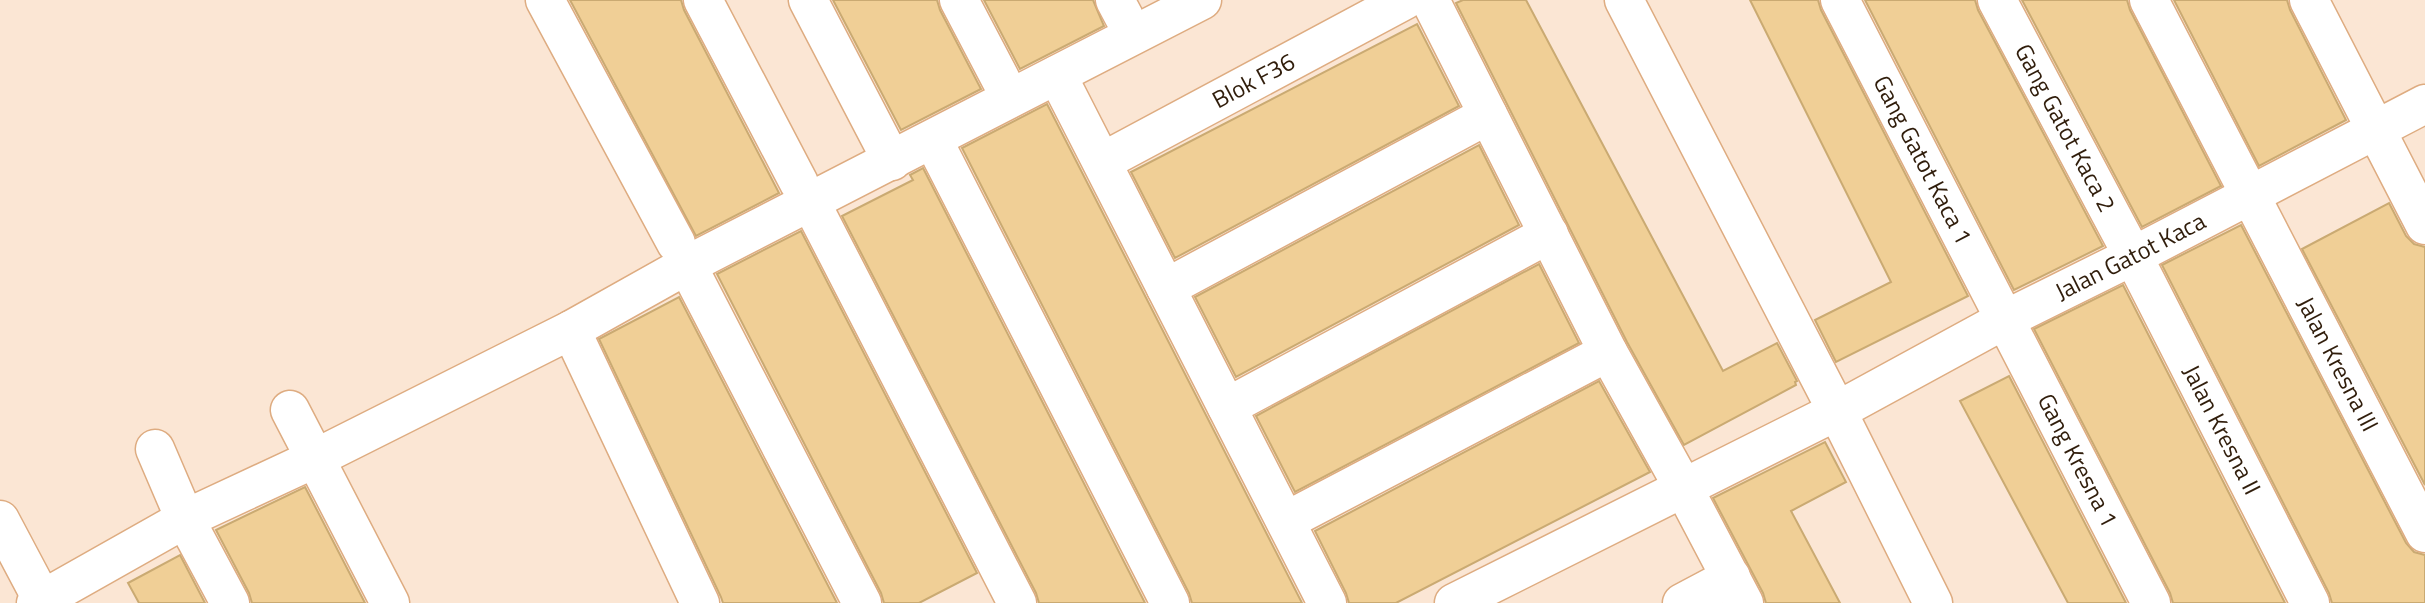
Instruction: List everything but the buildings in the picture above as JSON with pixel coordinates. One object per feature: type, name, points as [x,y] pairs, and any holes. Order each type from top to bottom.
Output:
[{"type":"street","points":[[545,0],[682,254],[862,603]]},
{"type":"street","points":[[703,0],[1017,603]]},
{"type":"street","points":[[808,0],[892,161]]},
{"type":"street","points":[[960,0],[1002,82]]},
{"type":"street","points":[[0,520],[40,602],[185,519],[316,458],[571,330],[682,254],[805,193],[892,161],[1202,0]]},
{"type":"street","name":"Blok F36","points":[[1102,162],[1405,0]]},
{"type":"street","points":[[1430,0],[1608,352],[1738,590],[1682,603]]},
{"type":"street","points":[[1624,0],[1837,411],[1933,603]]},
{"type":"street","name":"Gang Gatot Kaca 1","points":[[1840,0],[2004,320]]},
{"type":"street","name":"Gang Gatot Kaca 2","points":[[1997,0],[2133,256]]},
{"type":"street","name":"Jalan Kresna III","points":[[2149,0],[2425,533]]},
{"type":"street","points":[[2309,0],[2425,225]]},
{"type":"street","points":[[1057,75],[1327,603]]},
{"type":"street","name":"Jalan Gatot Kaca","points":[[1454,603],[1837,411],[2004,320],[2425,104]]},
{"type":"street","points":[[1166,288],[1488,115]]},
{"type":"street","points":[[933,139],[1170,603]]},
{"type":"street","points":[[1227,407],[1549,234]]},
{"type":"street","name":"Jalan Kresna II","points":[[2133,256],[2310,603]]},
{"type":"street","name":"Gang Kresna 1","points":[[2004,320],[2151,603]]},
{"type":"street","points":[[571,330],[700,603]]},
{"type":"street","points":[[1286,521],[1608,352]]},
{"type":"street","points":[[290,410],[390,603]]},
{"type":"street","points":[[155,449],[185,519],[230,603]]}]
